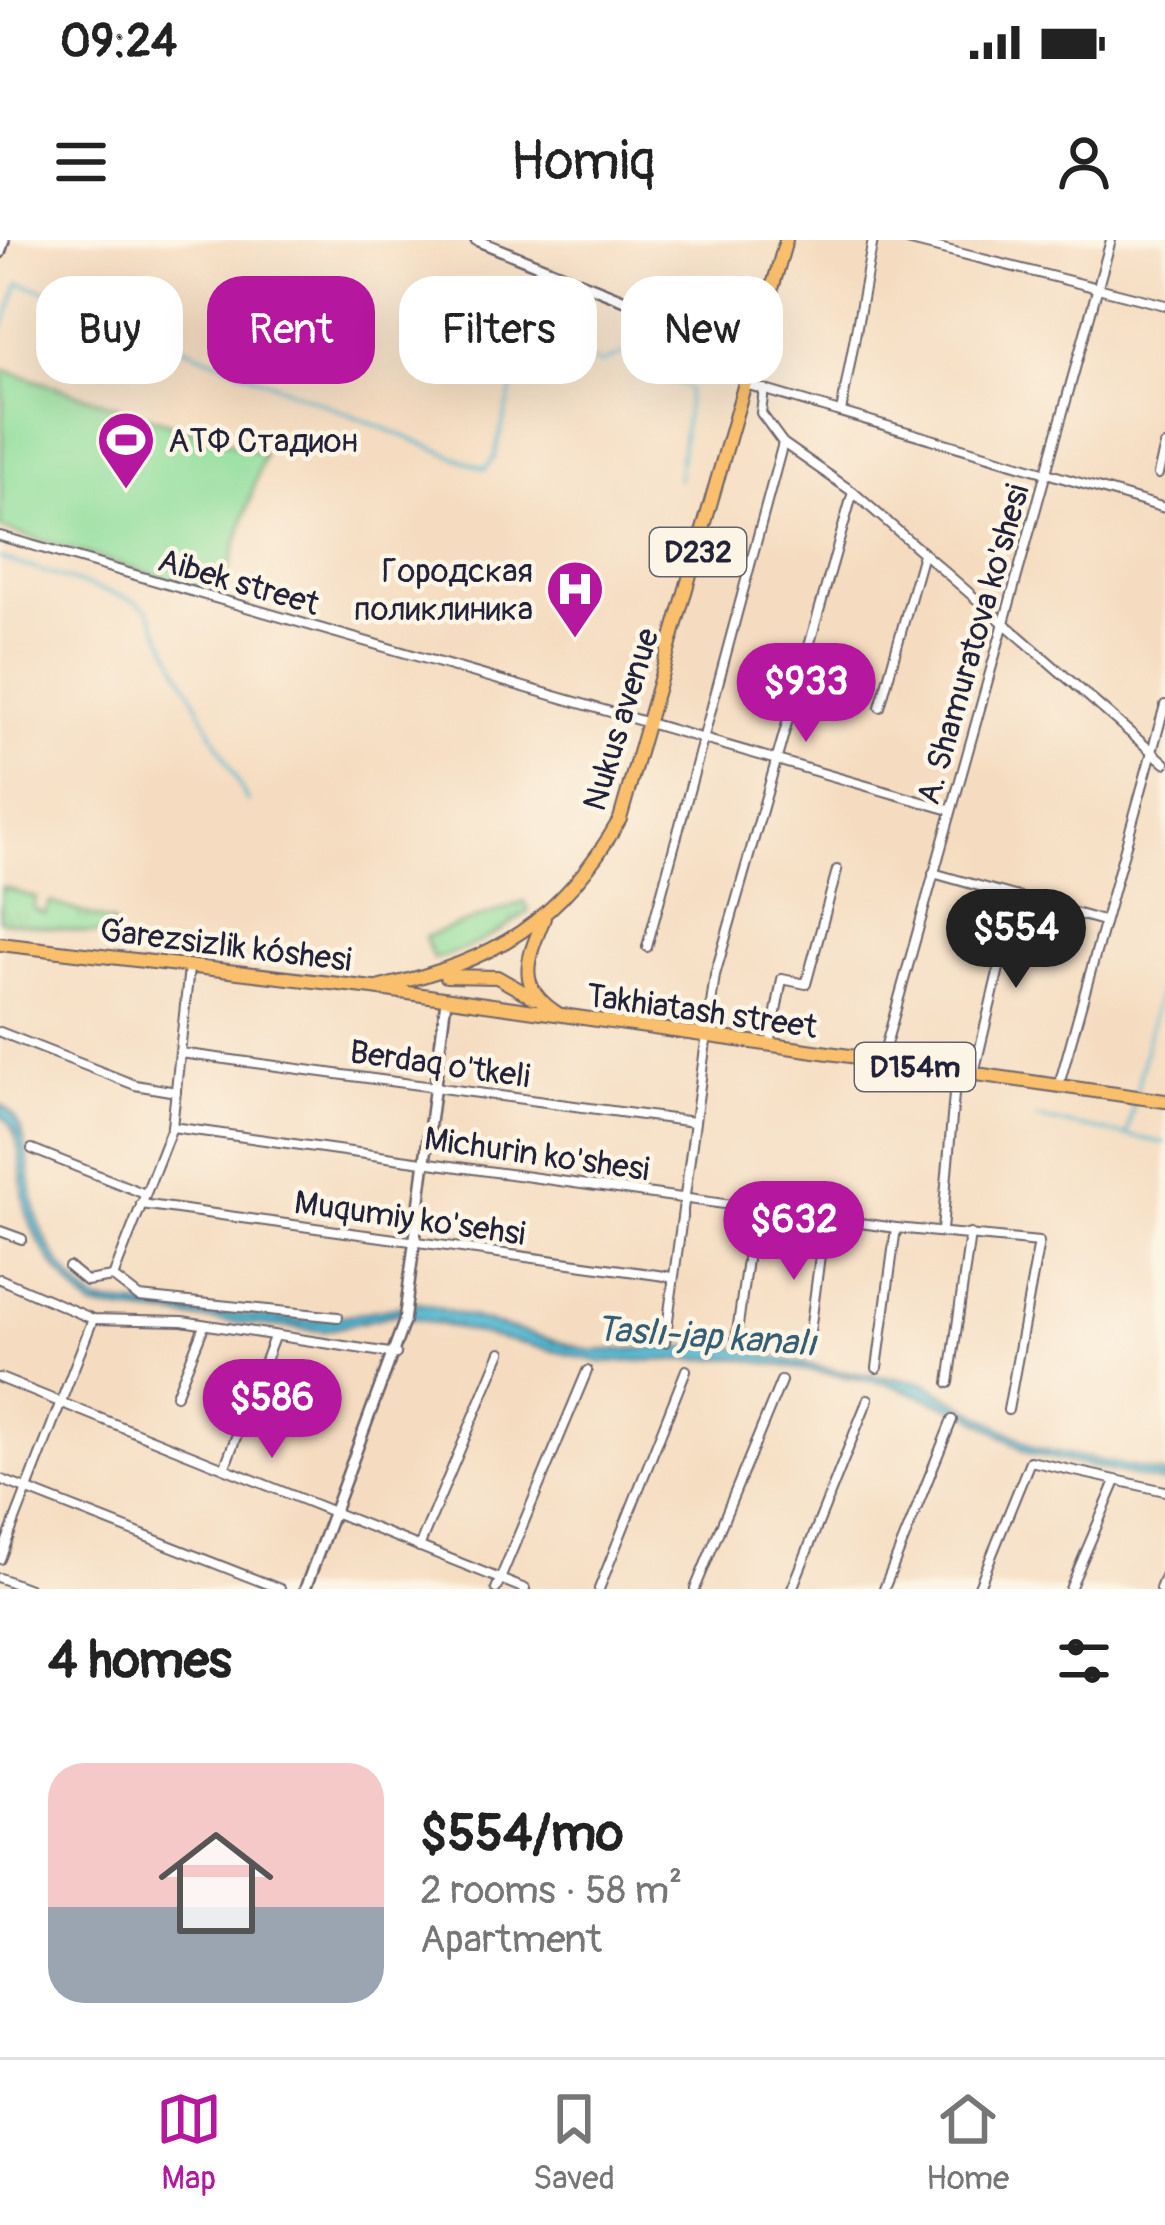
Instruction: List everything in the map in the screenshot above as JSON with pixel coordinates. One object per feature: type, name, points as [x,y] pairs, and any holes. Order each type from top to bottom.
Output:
[{"type":"main road","name":"Nukus avenue","points":[[775,276],[786,240]]},
{"type":"main road","name":"Nukus avenue","points":[[545,917],[597,859],[620,819],[745,384]]},
{"type":"main road","name":"D232","points":[[446,1000],[459,975],[479,958],[545,917]]},
{"type":"main road","points":[[494,1006],[514,985],[545,917]]},
{"type":"main road","name":"Ǵarezsizlik kóshesi","points":[[0,944],[446,1000]]},
{"type":"main road","name":"D232","points":[[374,988],[426,977],[479,958]]},
{"type":"main road","points":[[526,959],[525,976],[536,998]]},
{"type":"main road","points":[[426,977],[496,977],[562,1017]]},
{"type":"main road","name":"Takhiatash street","points":[[446,1000],[1165,1101]]},
{"type":"street","points":[[0,253],[4,240]]},
{"type":"street","points":[[476,240],[621,298]]},
{"type":"street","points":[[842,412],[873,240]]},
{"type":"street","points":[[908,240],[1165,305]]},
{"type":"street","name":"A. Shamuratova ko'shesi","points":[[881,1062],[1111,240]]},
{"type":"street","points":[[745,384],[1165,508]]},
{"type":"street","points":[[764,389],[761,413],[783,443],[853,492],[1165,764]]},
{"type":"street","points":[[647,947],[783,443]]},
{"type":"street","points":[[1158,474],[1165,446]]},
{"type":"street","points":[[665,1342],[716,975],[853,492]]},
{"type":"street","name":"Aibek street","points":[[0,536],[950,810]]},
{"type":"street","points":[[880,707],[923,554]]},
{"type":"street","points":[[1058,1086],[1165,705]]},
{"type":"street","points":[[770,1047],[782,979],[806,984],[837,870]]},
{"type":"street","points":[[933,873],[1103,921]]},
{"type":"street","points":[[973,1075],[1016,897]]},
{"type":"street","points":[[113,1277],[172,1127],[189,968]]},
{"type":"street","points":[[305,1589],[396,1354],[404,1322],[446,1000]]},
{"type":"street","points":[[0,1032],[135,1085],[176,1092]]},
{"type":"street","name":"Berdaq o'tkeli","points":[[180,1053],[694,1121]]},
{"type":"street","points":[[941,1230],[956,1072]]},
{"type":"street","name":"Michurin ko'shesi","points":[[172,1127],[896,1228],[1039,1242],[1008,1411]]},
{"type":"street","points":[[32,1149],[145,1194]]},
{"type":"street","name":"Muqumiy ko'sehsi","points":[[141,1204],[672,1277]]},
{"type":"street","points":[[736,1340],[754,1208]]},
{"type":"street","points":[[807,1355],[825,1217]]},
{"type":"street","points":[[877,1369],[896,1228]]},
{"type":"street","points":[[0,1231],[22,1239]]},
{"type":"street","points":[[949,1383],[970,1234]]},
{"type":"street","points":[[69,1267],[86,1281],[113,1277],[140,1297],[338,1317]]},
{"type":"street","points":[[0,1279],[93,1319],[204,1326],[396,1354]]},
{"type":"street","points":[[0,1559],[93,1319]]},
{"type":"street","points":[[176,1395],[204,1326]]},
{"type":"street","points":[[225,1466],[274,1337]]},
{"type":"street","points":[[419,1547],[501,1352]]},
{"type":"street","points":[[599,1589],[686,1370]]},
{"type":"street","points":[[498,1584],[587,1371]]},
{"type":"street","points":[[0,1378],[325,1505],[335,1515],[498,1584],[525,1589]]},
{"type":"street","points":[[695,1589],[781,1381]]},
{"type":"street","points":[[792,1589],[868,1400]]},
{"type":"street","points":[[884,1589],[952,1420]]},
{"type":"street","points":[[978,1589],[1030,1461],[1165,1491]]},
{"type":"street","points":[[0,1480],[280,1589]]},
{"type":"street","points":[[1070,1589],[1116,1481]]},
{"type":"street","points":[[1160,1589],[1165,1576]]},
{"type":"street","points":[[0,1578],[29,1589]]},
{"type":"green space","name":"АТФ Стадион","points":[[4,370],[264,454],[226,577],[217,574],[212,592],[0,528]]},
{"type":"green space","points":[[2,887],[36,898],[33,909],[45,914],[50,902],[114,923],[112,936],[0,921]]},
{"type":"green space","points":[[524,902],[529,911],[506,927],[433,959],[425,937]]},
{"type":"water","points":[[0,1104],[11,1113],[24,1139],[37,1217],[47,1241],[69,1275],[96,1302],[315,1321],[419,1303],[591,1351],[723,1345],[837,1371],[923,1382],[1036,1448],[1165,1474],[1165,1483],[1029,1453],[970,1415],[889,1384],[737,1358],[601,1362],[396,1314],[324,1331],[92,1308],[54,1265],[32,1227],[18,1146],[9,1123],[0,1115]]},
{"type":"waterway","points":[[0,337],[19,283],[91,304],[116,320],[485,469],[494,458],[523,348],[548,347],[601,363],[630,351],[651,371],[689,388],[678,480]]},
{"type":"waterway","points":[[0,558],[133,600],[148,609],[248,802]]},
{"type":"waterway","points":[[1136,1093],[1165,962]]},
{"type":"waterway","points":[[1127,1135],[1134,1102]]},
{"type":"waterway","points":[[1036,1118],[1165,1143]]},
{"type":"place","name":"АТФ Стадион","points":[[126,491]]},
{"type":"place","name":"Городская поликлиника","points":[[575,640]]},
{"type":"water label","name":"Taslı-jap kanalı","points":[[706,1335]]}]
